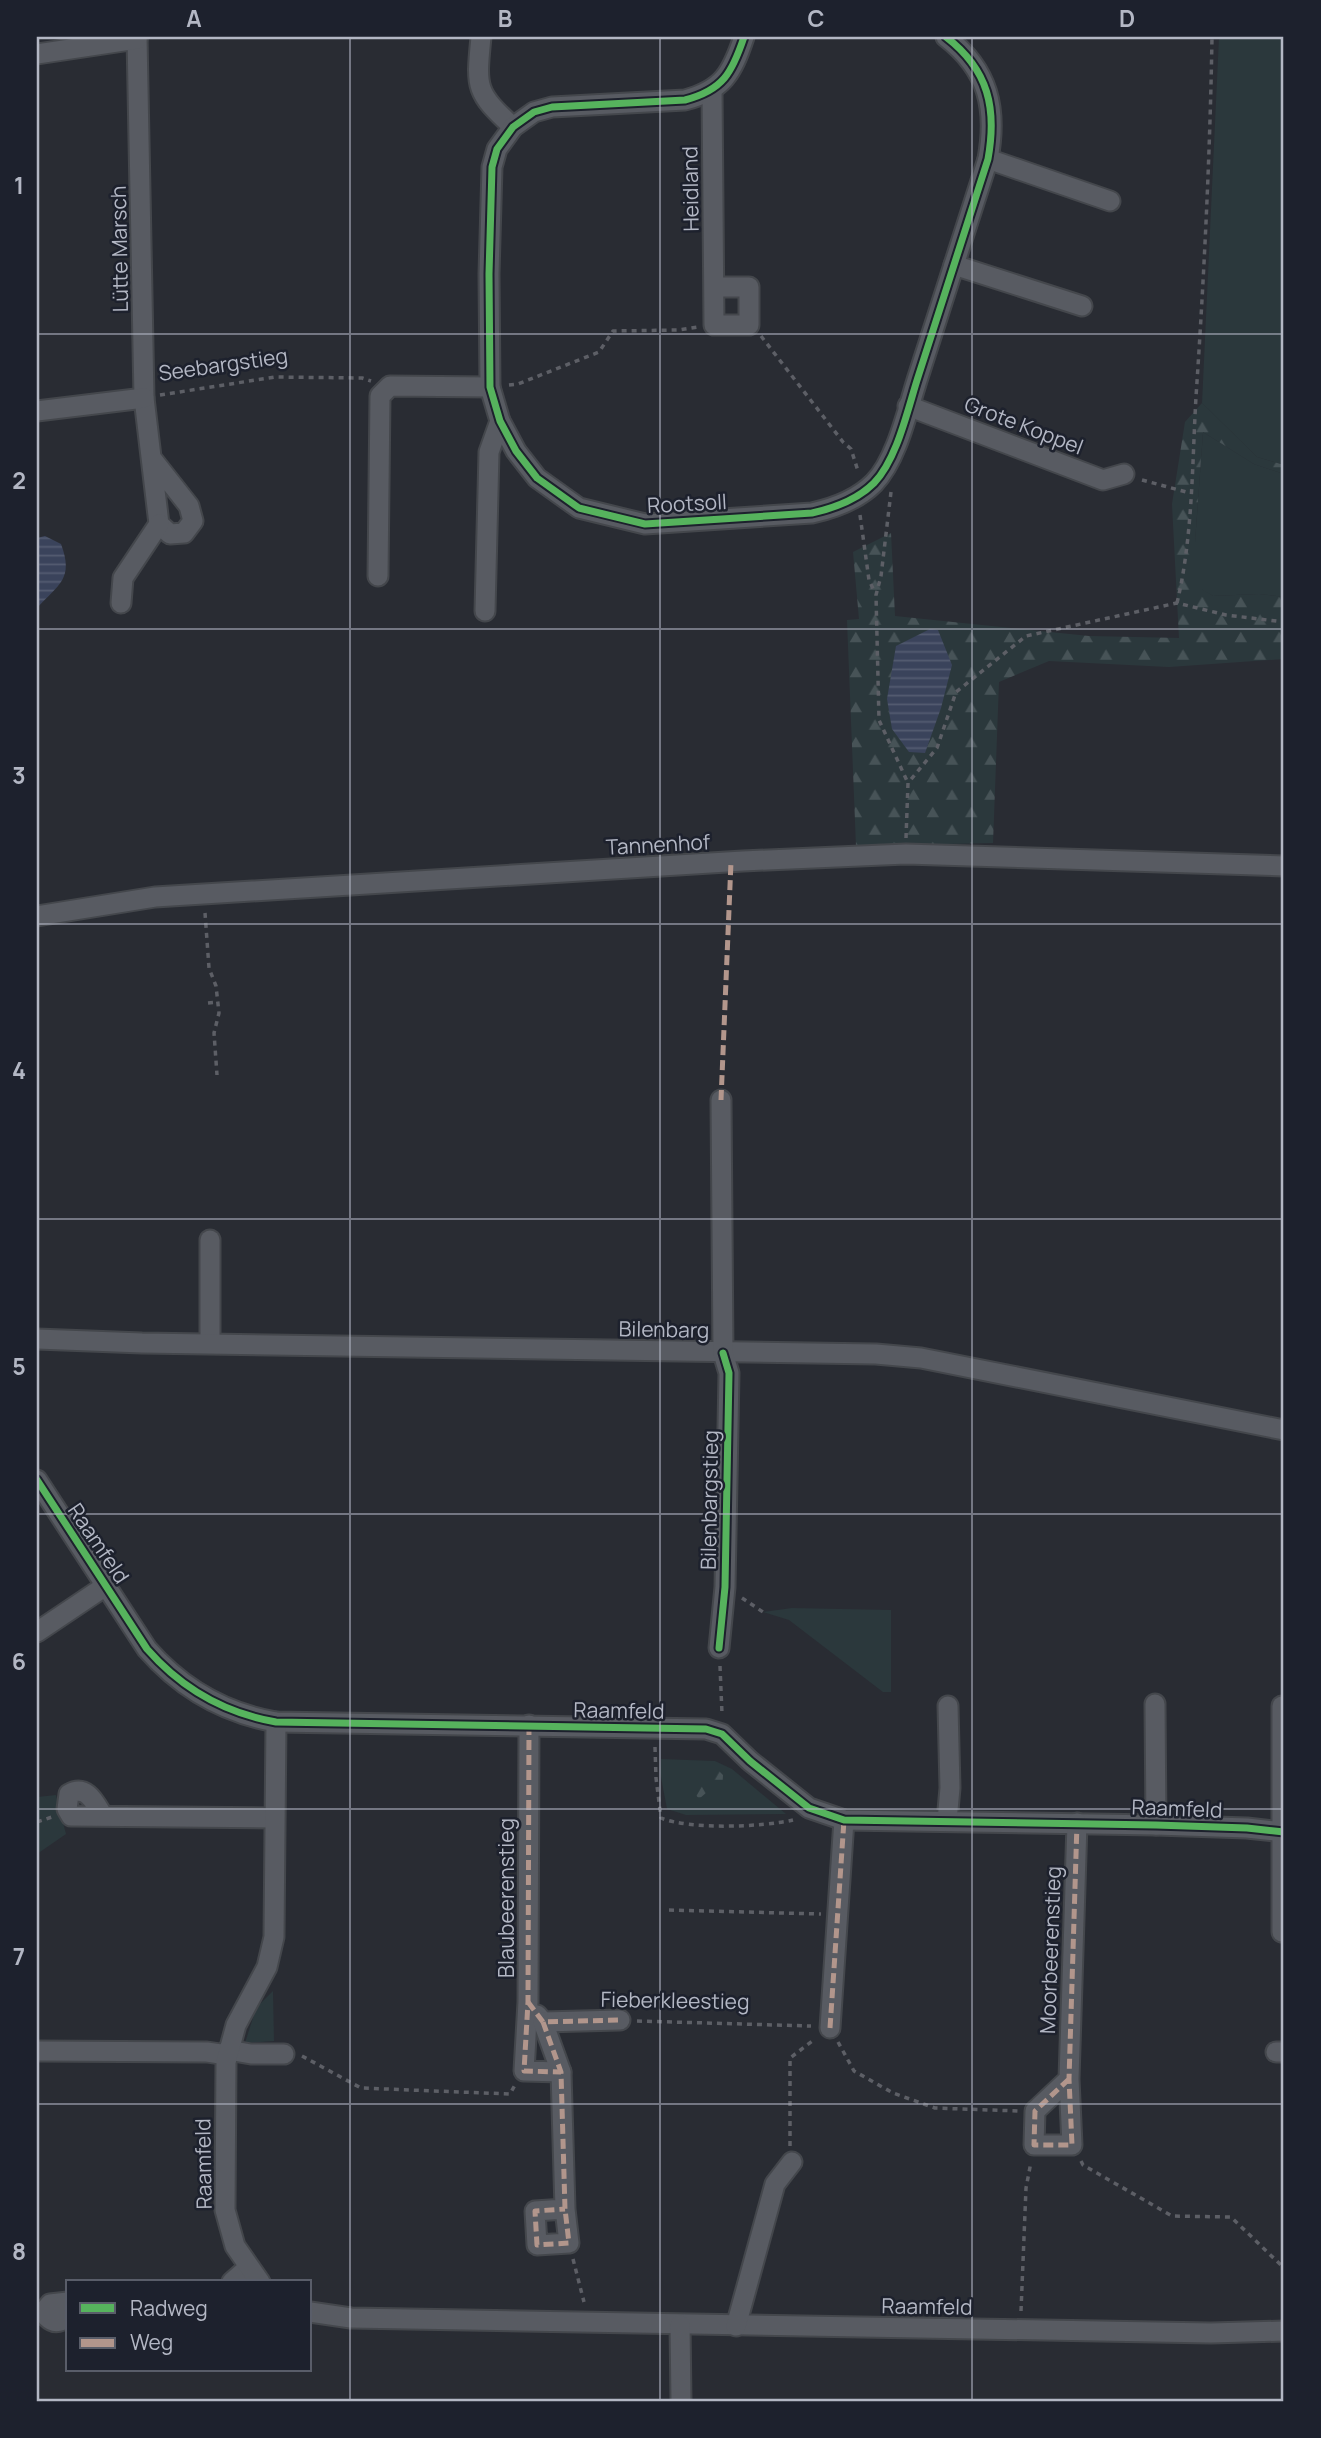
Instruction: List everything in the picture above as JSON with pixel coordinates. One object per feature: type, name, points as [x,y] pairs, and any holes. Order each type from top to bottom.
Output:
[{"type":"street","points":[[481,37],[478,62],[481,94],[513,127]]},
{"type":"street","points":[[712,90],[728,76],[744,37]]},
{"type":"street","name":"Rootsoll","points":[[712,90],[685,100],[552,107],[534,112],[513,127],[497,149],[492,167],[490,387],[500,421],[516,451],[537,478],[579,508],[645,524],[812,513],[835,508],[875,482],[891,457],[988,159],[993,131],[990,100],[975,66],[960,47],[946,37]]},
{"type":"street","points":[[37,54],[137,38]]},
{"type":"street","name":"Lütte Marsch","points":[[137,38],[145,398],[159,524]]},
{"type":"street","name":"Heidland","points":[[712,90],[714,325]]},
{"type":"street","points":[[988,159],[1110,201]]},
{"type":"street","points":[[954,265],[1082,306]]},
{"type":"street","points":[[714,287],[749,287],[749,325],[714,325]]},
{"type":"street","points":[[378,576],[380,396],[390,386],[490,387]]},
{"type":"street","points":[[37,411],[145,398]]},
{"type":"street","name":"Grote Koppel","points":[[908,406],[1103,480],[1124,474]]},
{"type":"street","points":[[485,611],[489,452],[500,421]]},
{"type":"street","points":[[121,603],[123,578],[159,524],[170,534],[184,533],[193,521],[189,506],[152,459]]},
{"type":"street","name":"Tannenhof","points":[[37,916],[155,897],[743,861],[906,854],[1284,866]]},
{"type":"street","name":"Bilenbargstieg","points":[[719,1648],[725,1587],[729,1373],[723,1353],[721,1100]]},
{"type":"street","points":[[210,1240],[210,1343]]},
{"type":"street","name":"Bilenbarg","points":[[37,1339],[876,1354],[921,1358],[1284,1430]]},
{"type":"street","name":"Raamfeld","points":[[37,1480],[43,1503],[107,1585],[147,1649],[180,1682],[228,1710],[276,1722],[706,1729],[722,1734],[750,1761],[809,1808],[844,1820],[1162,1825],[1283,1832]]},
{"type":"street","points":[[37,1632],[107,1585]]},
{"type":"street","points":[[1155,1704],[1162,1825]]},
{"type":"street","points":[[947,1821],[950,1788],[948,1706]]},
{"type":"street","points":[[1282,1706],[1282,1932]]},
{"type":"street","name":"Raamfeld","points":[[254,2275],[230,2233],[225,2210],[223,2173],[227,2052],[236,2025],[267,1967],[272,1952],[276,1722]]},
{"type":"street","name":"Blaubeerenstieg","points":[[524,2071],[528,2002],[529,1725]]},
{"type":"street","points":[[1162,1825],[1165,1780]]},
{"type":"street","points":[[103,1816],[274,1818]]},
{"type":"street","points":[[830,2028],[844,1820]]},
{"type":"street","name":"Moorbeerenstieg","points":[[1072,2145],[1069,2079],[1077,1823]]},
{"type":"street","points":[[528,2002],[543,2022],[561,2072],[565,2209],[569,2243],[537,2245],[535,2211],[565,2209]]},
{"type":"street","name":"Fieberkleestieg","points":[[543,2022],[620,2020]]},
{"type":"street","points":[[37,2051],[284,2054]]},
{"type":"street","points":[[524,2071],[561,2072]]},
{"type":"street","points":[[1069,2079],[1035,2111],[1034,2145],[1072,2145]]},
{"type":"street","points":[[736,2326],[775,2184],[791,2154]]},
{"type":"street","points":[[66,2302],[50,2304],[45,2310],[47,2317],[54,2322],[66,2318]]},
{"type":"street","name":"Raamfeld","points":[[312,2313],[360,2319],[1210,2333],[1284,2331]]},
{"type":"street","points":[[680,2325],[681,2401]]},
{"type":"path","points":[[1177,603],[1185,569],[1191,494],[1206,234],[1212,37]]},
{"type":"path","points":[[490,387],[518,384],[599,352],[613,331],[679,330],[714,325]]},
{"type":"path","points":[[749,325],[763,338],[801,390],[851,449],[859,474],[891,488],[881,576],[876,595],[880,720],[908,783],[906,854]]},
{"type":"path","points":[[1124,474],[1191,494]]},
{"type":"path","points":[[854,498],[860,513],[869,580],[876,595]]},
{"type":"path","points":[[908,783],[937,748],[956,692],[1027,636],[1177,603],[1226,615],[1284,622]]},
{"type":"path","points":[[204,894],[209,968],[216,985],[219,1013],[214,1033],[217,1075]]},
{"type":"path","points":[[208,1003],[218,1002]]},
{"type":"path","points":[[719,1648],[722,1734]]},
{"type":"path","points":[[655,1728],[656,1778],[661,1818],[672,1823],[697,1826],[777,1823],[793,1820],[809,1808]]},
{"type":"path","points":[[669,1910],[837,1914]]},
{"type":"path","points":[[791,2154],[790,2058],[830,2028],[854,2071],[893,2093],[934,2108],[1035,2111]]},
{"type":"path","points":[[284,2054],[296,2053],[361,2088],[510,2094],[524,2071]]},
{"type":"path","points":[[1018,2330],[1026,2188],[1034,2145]]},
{"type":"path","points":[[1072,2145],[1083,2165],[1171,2216],[1231,2217],[1284,2268]]},
{"type":"path","points":[[569,2243],[587,2322]]},
{"type":"green space","points":[[1219,37],[1284,37],[1284,465],[1257,457],[1202,403]]},
{"type":"green space","points":[[1202,403],[1257,457],[1284,465],[1284,474],[1254,464],[1203,432],[1195,542],[1195,585],[1213,596],[1259,594],[1284,597],[1284,659],[1169,667],[1049,661],[999,682],[993,843],[856,846],[847,620],[859,619],[853,552],[891,533],[895,616],[1089,636],[1179,638],[1172,504],[1185,422]]},
{"type":"green space","points":[[1203,432],[1254,464],[1284,474],[1284,597],[1259,594],[1213,596],[1195,586],[1195,542]]},
{"type":"green space","points":[[792,1608],[891,1610],[891,1692],[883,1692],[789,1620],[763,1612]]},
{"type":"green space","points":[[661,1759],[715,1761],[732,1769],[786,1814],[686,1815],[667,1809],[660,1772]]},
{"type":"green space","points":[[709,1766],[723,1775],[722,1791],[707,1792],[699,1799],[693,1791],[692,1778],[700,1769]]},
{"type":"green space","points":[[56,1795],[66,1834],[37,1854],[37,1797]]},
{"type":"green space","points":[[273,1991],[274,2041],[245,2043],[256,2008]]},
{"type":"water","points":[[45,536],[61,544],[66,565],[58,586],[37,608],[37,538]]},
{"type":"water","points":[[930,629],[938,630],[952,665],[925,753],[909,752],[892,729],[887,699],[896,646]]},
{"type":"marked path","points":[[721,1100],[731,862]]},
{"type":"marked path","points":[[529,1725],[528,2002],[524,2071],[561,2072]]},
{"type":"marked path","points":[[830,2028],[844,1820]]},
{"type":"marked path","points":[[1069,2079],[1035,2111],[1034,2145],[1072,2145],[1069,2079],[1077,1823]]},
{"type":"marked path","points":[[528,2002],[543,2022],[620,2020]]},
{"type":"marked path","points":[[543,2022],[561,2072],[565,2209],[569,2243],[537,2245],[535,2211],[565,2209]]},
{"type":"cycle path","points":[[744,37],[735,61],[724,78],[709,91],[698,96],[685,100],[552,107],[534,112],[513,127],[497,149],[492,167],[490,387],[500,421],[516,451],[537,478],[579,508],[645,524],[812,513],[853,499],[874,483],[890,460],[901,432],[988,159],[991,141],[990,107],[981,77],[961,50],[946,37]]},
{"type":"cycle path","points":[[719,1648],[725,1587],[729,1373],[723,1353]]},
{"type":"cycle path","points":[[37,1480],[147,1649],[189,1687],[222,1705],[257,1718],[276,1722],[706,1729],[722,1734],[750,1761],[809,1808],[844,1820],[1156,1825],[1284,1832]]}]
